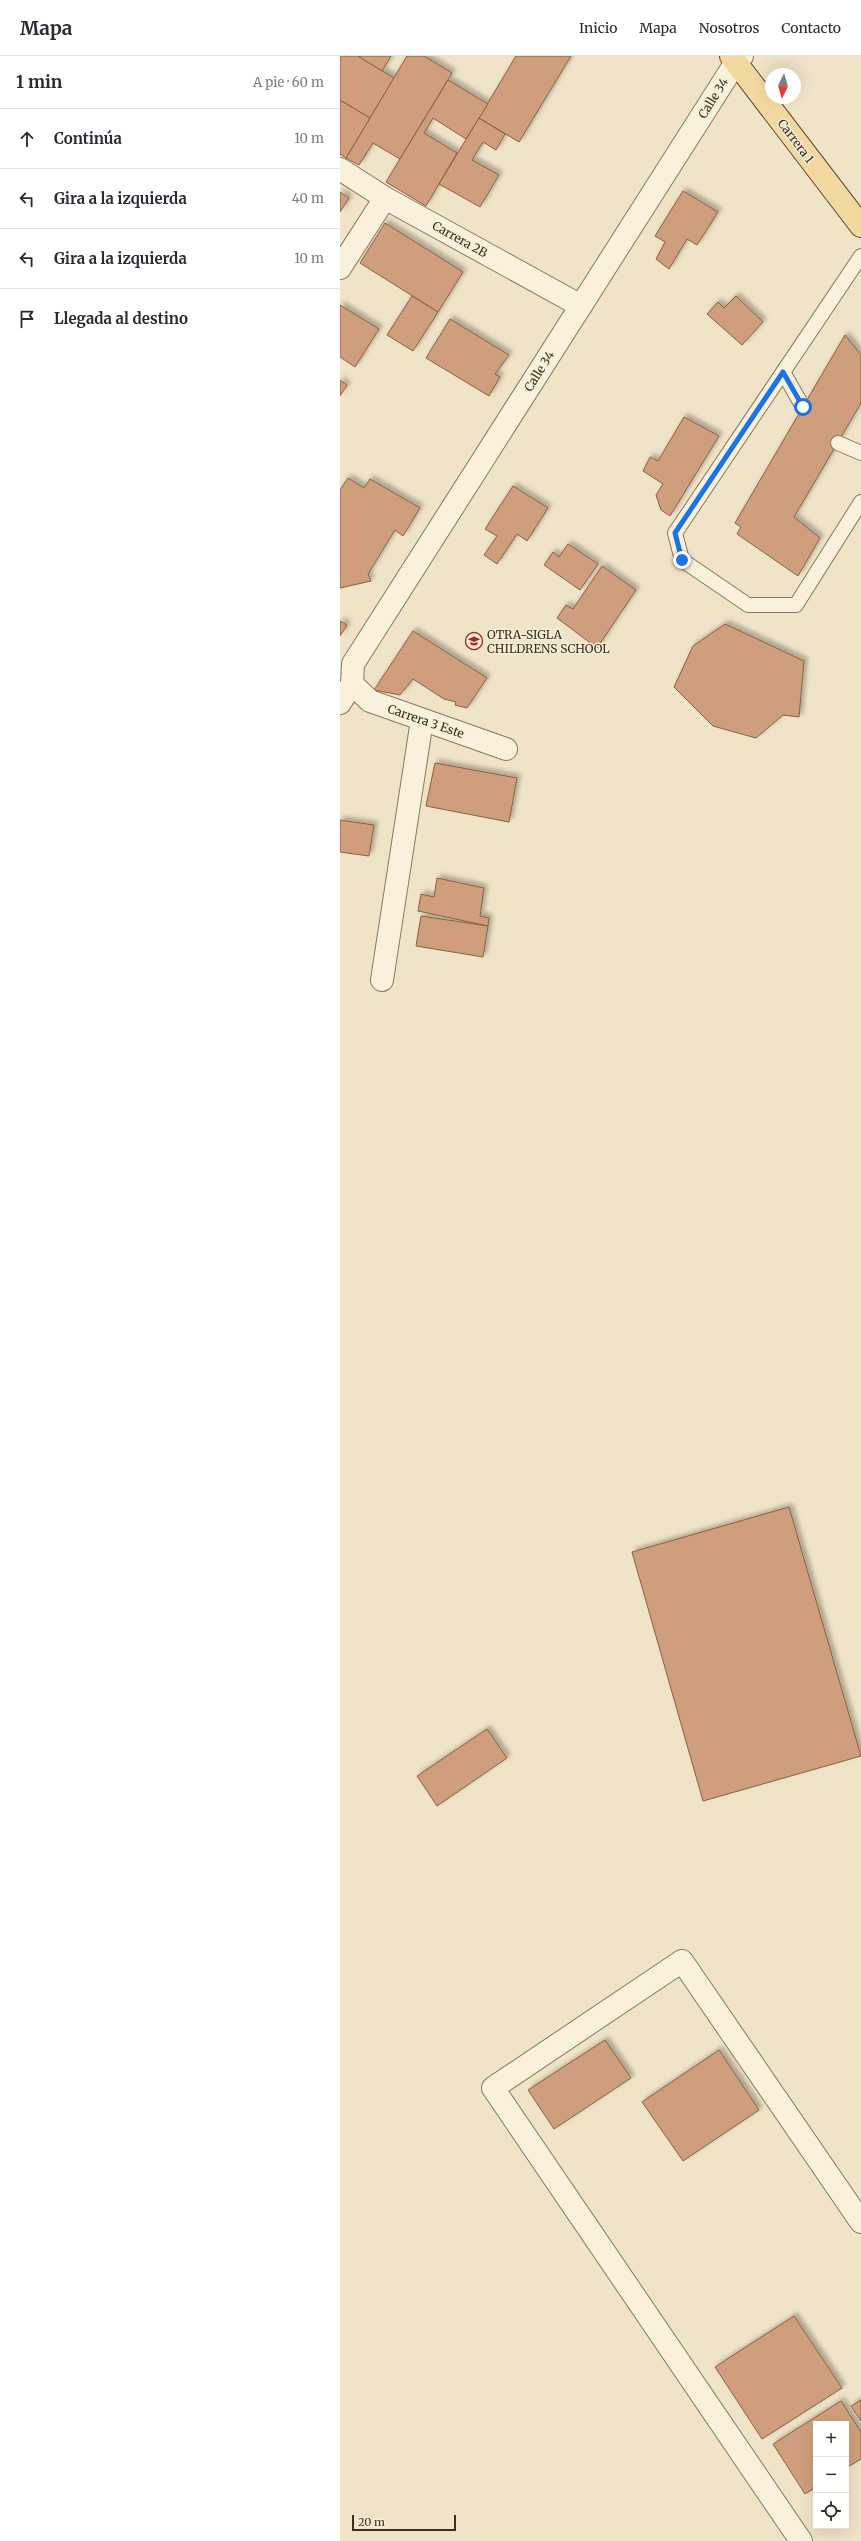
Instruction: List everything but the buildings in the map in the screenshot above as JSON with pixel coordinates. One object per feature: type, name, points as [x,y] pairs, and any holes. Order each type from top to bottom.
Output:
[{"type":"main road","name":"Carrera 1","points":[[736,58],[861,226]]},
{"type":"street","name":"Calle 34","points":[[352,684],[353,664],[581,306],[736,58]]},
{"type":"street","name":"Carrera 2B","points":[[340,169],[385,198],[581,306]]},
{"type":"street","points":[[340,268],[385,198]]},
{"type":"street","points":[[340,703],[352,684]]},
{"type":"street","name":"Carrera 3 Este","points":[[352,684],[370,701],[506,749]]},
{"type":"street","points":[[382,980],[422,720]]},
{"type":"street","points":[[801,2541],[493,2088],[682,1961],[861,2222]]},
{"type":"lane","points":[[861,256],[675,533],[682,560],[748,605],[796,605],[861,502]]},
{"type":"lane","points":[[783,372],[803,407]]},
{"type":"lane","points":[[838,443],[861,452]]},
{"type":"place","name":"OTRA-SIGLA CHILDRENS SCHOOL","points":[[474,641]]},
{"type":"route","points":[[682,560],[675,533],[783,372],[803,407]]}]
